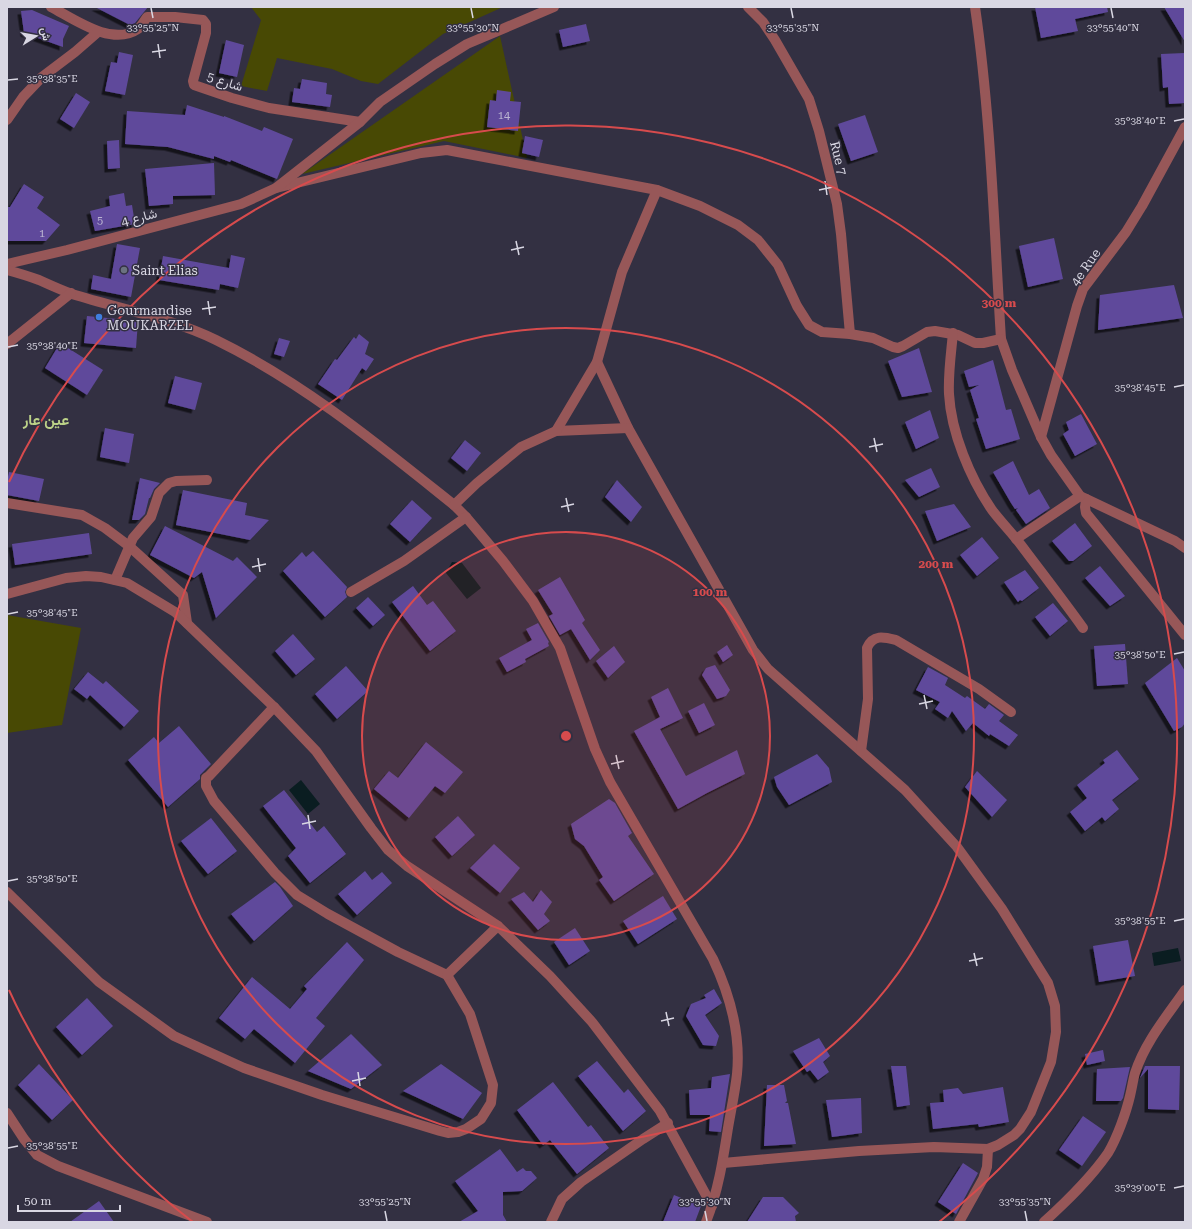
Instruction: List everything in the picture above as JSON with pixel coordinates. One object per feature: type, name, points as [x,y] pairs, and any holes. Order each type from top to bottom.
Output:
[{"type":"street","name":"شارع 5","points":[[51,7],[98,32],[120,36],[137,30],[142,26],[149,12],[174,17],[203,20],[206,24],[206,33],[192,81],[196,86],[269,108],[360,122]]},
{"type":"street","points":[[276,188],[360,122],[380,102],[435,64],[467,44],[554,7]]},
{"type":"street","name":"Rue 7","points":[[748,7],[763,22],[775,40],[809,99],[837,204],[850,334]]},
{"type":"street","points":[[975,7],[982,54],[1001,339],[1009,363],[1041,437],[1051,456],[1083,498],[1086,513],[1185,636]]},
{"type":"street","points":[[7,120],[23,97],[37,82],[98,32]]},
{"type":"street","name":"4e Rue","points":[[1041,437],[1077,306],[1083,290],[1126,232],[1142,206],[1185,127]]},
{"type":"street","points":[[276,188],[421,153],[447,150],[657,190],[700,206],[738,225],[758,240],[778,265],[797,306],[809,325],[822,332],[850,334],[873,338],[898,348],[927,332],[935,330],[953,333],[975,343],[1001,339]]},
{"type":"street","name":"شارع 4","points":[[7,264],[67,250],[241,204],[276,188]]},
{"type":"street","points":[[556,431],[597,362],[622,272],[657,190]]},
{"type":"street","points":[[7,270],[37,279],[71,293],[174,322],[215,340],[256,361],[369,436],[454,505],[503,561],[533,601],[560,648],[595,749],[610,782],[713,959],[723,980],[731,1003],[736,1026],[738,1050],[737,1073],[723,1163],[712,1206],[706,1222]]},
{"type":"street","points":[[7,344],[71,293]]},
{"type":"street","points":[[953,333],[949,375],[949,395],[959,447],[974,478],[992,509],[1083,628]]},
{"type":"street","points":[[597,362],[628,428],[757,656],[768,669],[905,790],[957,847],[1002,909],[1048,983],[1055,1006],[1056,1032],[1051,1062],[1031,1112],[1020,1129],[1014,1135],[998,1145],[988,1148],[934,1147],[859,1151],[723,1163]]},
{"type":"street","points":[[454,505],[477,483],[521,447],[556,431],[628,428]]},
{"type":"street","points":[[115,580],[133,538],[151,517],[159,493],[169,484],[186,480],[207,480]]},
{"type":"street","points":[[1016,539],[1083,498]]},
{"type":"street","points":[[1083,498],[1161,534],[1185,548]]},
{"type":"street","points":[[7,503],[82,515],[105,528],[129,546],[183,595],[187,623]]},
{"type":"street","points":[[351,592],[404,561],[466,517]]},
{"type":"street","points":[[7,594],[66,578],[86,576],[101,577],[126,583],[174,612],[187,623],[274,707],[316,751],[388,850],[407,866],[498,926],[550,976],[592,1022],[668,1123],[712,1206]]},
{"type":"street","points":[[861,751],[868,700],[867,648],[869,642],[881,637],[896,640],[979,689],[1011,712]]},
{"type":"street","points":[[7,892],[99,982],[174,1036],[244,1068],[322,1095],[448,1133],[466,1130],[481,1119],[491,1102],[493,1085],[470,1014],[447,975],[398,952],[328,914],[297,895],[275,873],[214,801],[206,786],[206,778],[274,707]]},
{"type":"street","points":[[447,975],[498,926]]},
{"type":"street","points":[[1044,1222],[1074,1194],[1108,1152],[1117,1133],[1142,1053],[1185,990]]},
{"type":"street","points":[[7,1114],[37,1155],[58,1166],[207,1222]]},
{"type":"street","points":[[551,1222],[562,1199],[580,1182],[668,1123]]},
{"type":"street","points":[[959,1222],[983,1179],[987,1167],[988,1148]]},
{"type":"shaded area","points":[[251,7],[503,7],[443,34],[378,84],[361,81],[332,69],[277,58],[267,91],[241,86],[261,20]]},
{"type":"shaded area","points":[[500,36],[527,158],[444,141],[302,174]]},
{"type":"shaded area","points":[[452,562],[462,563],[481,588],[467,599],[446,573]]},
{"type":"shaded area","points":[[7,615],[81,628],[62,725],[7,733]]},
{"type":"shaded area","points":[[301,780],[320,804],[308,814],[289,790]]},
{"type":"shaded area","points":[[1178,948],[1181,961],[1154,966],[1152,953]]},
{"type":"building","points":[[95,7],[148,7],[135,23],[130,25]]},
{"type":"building","points":[[1035,7],[1107,7],[1108,12],[1075,19],[1078,31],[1041,38]]},
{"type":"building","points":[[1164,7],[1185,7],[1185,42]]},
{"type":"building","points":[[32,10],[69,26],[63,39],[63,47],[24,33],[21,11]]},
{"type":"building","points":[[586,24],[590,41],[563,47],[559,30]]},
{"type":"building","points":[[226,40],[244,45],[237,77],[219,73]]},
{"type":"building","points":[[119,52],[133,55],[125,95],[105,91],[111,62],[117,63]]},
{"type":"building","points":[[1185,53],[1185,103],[1169,104],[1168,87],[1163,88],[1161,54]]},
{"type":"building","points":[[302,79],[327,83],[326,94],[332,95],[330,107],[292,102],[294,88],[300,89]]},
{"type":"building","points":[[497,90],[511,92],[510,101],[521,102],[518,131],[487,127],[490,100],[496,101]]},
{"type":"building","points":[[76,93],[90,102],[74,128],[60,119]]},
{"type":"building","points":[[187,105],[224,116],[262,131],[264,127],[293,139],[277,179],[231,160],[230,162],[214,156],[214,159],[168,147],[125,144],[127,111],[185,115]]},
{"type":"building","points":[[865,115],[878,152],[851,161],[838,124]]},
{"type":"building","points":[[525,136],[543,140],[539,157],[522,153]]},
{"type":"building","points":[[119,140],[120,168],[108,169],[107,141]]},
{"type":"building","points":[[214,163],[215,195],[173,196],[173,204],[149,206],[145,169]]},
{"type":"building","points":[[24,184],[44,197],[37,208],[60,225],[46,241],[7,241],[7,207],[10,207]]},
{"type":"building","points":[[124,193],[126,206],[132,205],[135,224],[95,231],[90,211],[110,206],[109,196]]},
{"type":"building","points":[[1054,238],[1063,279],[1028,287],[1019,246]]},
{"type":"building","name":"Saint Elias","points":[[117,244],[140,248],[131,297],[91,289],[93,275],[111,279]]},
{"type":"building","points":[[231,255],[245,258],[238,288],[220,284],[219,290],[159,280],[163,256],[229,268]]},
{"type":"building","points":[[1174,285],[1183,318],[1098,330],[1100,295]]},
{"type":"building","points":[[87,316],[138,321],[136,348],[84,343]]},
{"type":"building","points":[[359,334],[369,342],[365,354],[374,359],[366,371],[362,368],[342,400],[318,384],[335,359],[337,360],[354,337],[356,339]]},
{"type":"building","points":[[279,338],[290,341],[284,357],[274,354]]},
{"type":"building","points":[[60,343],[103,370],[87,395],[45,368]]},
{"type":"building","points":[[919,348],[932,392],[902,397],[888,361]]},
{"type":"building","points":[[993,360],[1006,410],[1011,409],[1020,439],[986,449],[976,419],[979,418],[970,390],[979,385],[969,387],[964,371]]},
{"type":"building","points":[[175,376],[202,383],[195,410],[168,403]]},
{"type":"building","points":[[930,410],[939,438],[916,449],[905,422]]},
{"type":"building","points":[[1081,414],[1097,444],[1075,456],[1063,434],[1069,430],[1066,422]]},
{"type":"building","points":[[105,428],[134,434],[129,463],[100,457]]},
{"type":"building","points":[[465,440],[481,453],[467,471],[451,458]]},
{"type":"building","points":[[1013,461],[1029,495],[1039,489],[1050,508],[1026,524],[1016,510],[1018,508],[1015,509],[993,472]]},
{"type":"building","points":[[931,468],[940,487],[919,497],[905,480]]},
{"type":"building","points":[[9,472],[44,479],[39,501],[7,495]]},
{"type":"building","points":[[140,478],[160,483],[154,489],[149,498],[145,514],[139,520],[132,520]]},
{"type":"building","points":[[617,480],[642,507],[631,522],[605,497]]},
{"type":"building","points":[[183,490],[247,503],[245,515],[269,520],[250,540],[176,525]]},
{"type":"building","points":[[412,500],[432,518],[410,542],[390,524]]},
{"type":"building","points":[[954,504],[971,527],[937,541],[925,511]]},
{"type":"building","points":[[1075,523],[1092,546],[1073,561],[1069,561],[1052,541]]},
{"type":"building","points":[[165,526],[233,561],[237,557],[257,577],[216,618],[202,572],[194,578],[150,555]]},
{"type":"building","points":[[89,533],[92,554],[15,565],[12,544]]},
{"type":"building","points":[[982,537],[999,558],[977,576],[960,555]]},
{"type":"building","points":[[313,551],[347,587],[345,592],[347,597],[325,617],[283,571],[302,552],[306,557]]},
{"type":"building","points":[[1100,566],[1125,596],[1110,606],[1085,578]]},
{"type":"building","points":[[1025,570],[1039,588],[1022,601],[1020,600],[1018,602],[1004,582]]},
{"type":"building","points":[[560,577],[585,620],[582,623],[600,650],[590,660],[571,629],[560,635],[549,616],[553,614],[538,590]]},
{"type":"building","points":[[413,586],[427,605],[433,601],[456,631],[430,651],[392,602]]},
{"type":"building","points":[[368,597],[385,615],[373,626],[356,608]]},
{"type":"building","points":[[1053,603],[1068,621],[1050,636],[1035,617]]},
{"type":"building","points":[[538,623],[549,642],[549,646],[525,659],[526,662],[507,672],[499,658],[532,640],[526,629]]},
{"type":"building","points":[[293,634],[315,659],[296,675],[275,651]]},
{"type":"building","points":[[1125,644],[1128,684],[1097,686],[1094,646]]},
{"type":"building","points":[[727,645],[733,655],[723,662],[717,652]]},
{"type":"building","points":[[614,646],[625,662],[608,678],[596,661]]},
{"type":"building","points":[[1177,658],[1185,671],[1185,723],[1182,727],[1174,731],[1145,683]]},
{"type":"building","points":[[715,665],[730,690],[726,696],[717,699],[702,675],[706,668]]},
{"type":"building","points":[[346,666],[368,691],[337,719],[315,694]]},
{"type":"building","points":[[928,667],[948,678],[945,685],[965,698],[967,696],[985,709],[989,704],[1004,715],[999,721],[1018,735],[1009,746],[990,734],[989,736],[973,723],[966,731],[952,711],[948,718],[935,709],[940,702],[916,690]]},
{"type":"building","points":[[88,672],[103,684],[106,681],[139,711],[124,727],[90,695],[87,699],[74,689]]},
{"type":"building","points":[[668,688],[683,718],[660,729],[686,776],[737,750],[745,774],[678,809],[634,731],[660,717],[651,697]]},
{"type":"building","points":[[704,703],[715,725],[699,733],[688,711]]},
{"type":"building","points":[[179,726],[211,764],[200,775],[200,779],[168,807],[128,760],[154,737],[159,743]]},
{"type":"building","points":[[426,742],[463,772],[445,793],[435,786],[409,818],[374,789],[389,771],[398,778]]},
{"type":"building","points":[[1117,750],[1139,779],[1112,800],[1119,809],[1105,821],[1102,817],[1085,831],[1070,812],[1087,798],[1077,785],[1105,763],[1103,760]]},
{"type":"building","points":[[817,754],[829,768],[832,782],[789,805],[777,787],[774,777]]},
{"type":"building","points":[[977,771],[1007,800],[992,817],[965,787]]},
{"type":"building","points":[[284,790],[317,832],[324,826],[346,854],[310,883],[288,856],[296,848],[263,806]]},
{"type":"building","points":[[609,799],[615,803],[632,833],[628,836],[654,874],[614,901],[599,880],[603,877],[584,846],[575,839],[571,824]]},
{"type":"building","points":[[458,816],[475,835],[452,856],[435,837]]},
{"type":"building","points":[[211,818],[237,851],[208,874],[181,841]]},
{"type":"building","points":[[494,844],[520,868],[500,893],[470,868]]},
{"type":"building","points":[[365,871],[372,880],[382,872],[392,883],[357,915],[338,894]]},
{"type":"building","points":[[275,882],[293,906],[254,941],[231,914]]},
{"type":"building","points":[[541,890],[552,902],[544,914],[550,921],[538,930],[511,899],[524,892],[533,902]]},
{"type":"building","points":[[663,896],[677,919],[638,944],[623,921]]},
{"type":"building","points":[[575,928],[590,951],[569,965],[554,942]]},
{"type":"building","points":[[1128,940],[1135,976],[1099,982],[1093,946]]},
{"type":"building","points":[[347,942],[364,960],[316,1018],[325,1026],[295,1063],[254,1029],[245,1039],[219,1018],[252,977],[290,1009],[307,989],[304,986]]},
{"type":"building","points":[[714,989],[722,1003],[705,1015],[719,1036],[716,1046],[703,1045],[686,1016],[691,1004],[706,998],[704,995]]},
{"type":"building","points":[[87,998],[113,1026],[82,1055],[56,1027]]},
{"type":"building","points":[[351,1034],[382,1065],[351,1089],[308,1071]]},
{"type":"building","points":[[819,1038],[830,1056],[823,1062],[829,1072],[818,1080],[810,1070],[807,1072],[793,1051]]},
{"type":"building","points":[[1103,1050],[1105,1061],[1087,1065],[1085,1054]]},
{"type":"building","points":[[597,1061],[624,1093],[628,1089],[646,1111],[623,1131],[578,1076]]},
{"type":"building","points":[[39,1064],[73,1100],[52,1120],[18,1085]]},
{"type":"building","points":[[441,1064],[482,1093],[463,1119],[403,1091]]},
{"type":"building","points":[[891,1066],[906,1066],[910,1105],[897,1107]]},
{"type":"building","points":[[1145,1066],[1180,1066],[1179,1110],[1148,1109],[1148,1069],[1140,1078]]},
{"type":"building","points":[[1130,1067],[1121,1101],[1096,1101],[1097,1069]]},
{"type":"building","points":[[730,1074],[721,1132],[709,1131],[710,1115],[690,1115],[689,1090],[711,1088],[712,1077]]},
{"type":"building","points":[[553,1082],[588,1127],[591,1125],[609,1148],[577,1174],[550,1140],[543,1145],[517,1110]]},
{"type":"building","points":[[767,1085],[784,1085],[787,1101],[785,1103],[788,1103],[796,1144],[764,1146]]},
{"type":"building","points":[[1003,1087],[1009,1122],[979,1127],[978,1124],[933,1129],[930,1103],[944,1102],[943,1090],[958,1088],[963,1094]]},
{"type":"building","points":[[861,1098],[862,1133],[832,1137],[826,1100]]},
{"type":"building","points":[[1083,1116],[1106,1132],[1082,1166],[1059,1150]]},
{"type":"building","points":[[500,1149],[517,1172],[523,1168],[526,1171],[531,1171],[537,1178],[522,1191],[503,1192],[503,1215],[507,1222],[459,1222],[478,1211],[455,1181]]},
{"type":"building","points":[[963,1163],[978,1173],[956,1214],[938,1202]]},
{"type":"building","points":[[674,1195],[701,1206],[695,1222],[663,1222]]},
{"type":"building","points":[[763,1197],[783,1197],[799,1213],[795,1216],[796,1222],[747,1222]]},
{"type":"building","points":[[99,1201],[114,1222],[70,1222]]},
{"type":"place","name":"Saint Elias","points":[[124,270]]},
{"type":"place","name":"Gourmandise MOUKARZEL","points":[[99,317]]},
{"type":"district","name":"عين عار","points":[[46,420]]}]
